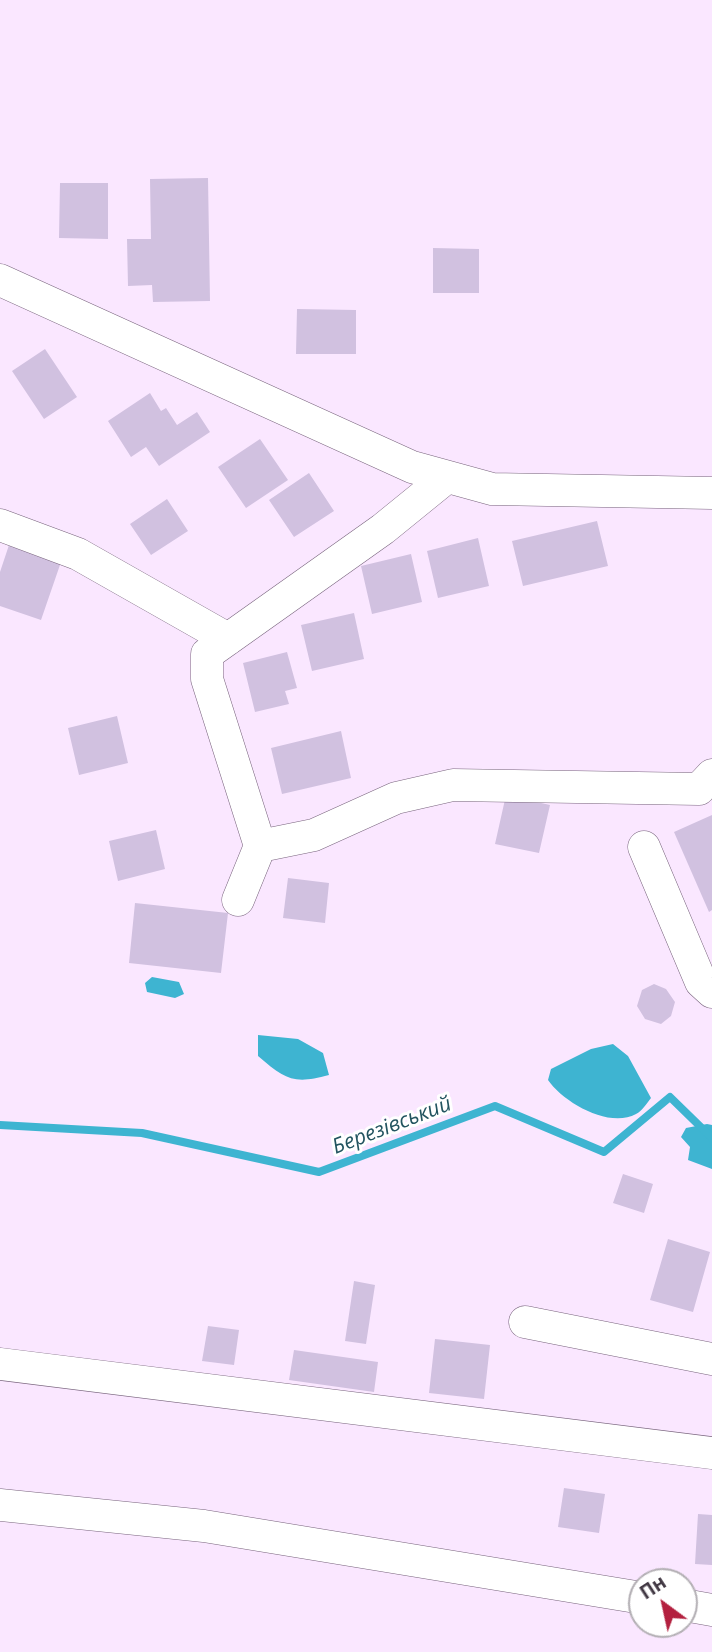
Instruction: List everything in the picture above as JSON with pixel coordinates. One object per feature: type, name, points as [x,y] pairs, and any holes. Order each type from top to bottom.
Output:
[{"type":"street","points":[[0,280],[412,467],[492,489],[712,493]]},
{"type":"street","points":[[238,900],[260,846],[207,679],[207,654],[383,528],[447,477]]},
{"type":"street","points":[[0,524],[78,554],[228,639]]},
{"type":"street","points":[[260,846],[314,835],[396,798],[453,785],[699,789],[712,775]]},
{"type":"street","points":[[644,847],[701,982],[712,992]]},
{"type":"street","points":[[524,1322],[712,1359]]},
{"type":"street","points":[[0,1363],[712,1453]]},
{"type":"street","points":[[0,1505],[204,1526],[628,1596]]},
{"type":"water","points":[[152,977],[179,982],[184,994],[175,998],[147,992],[145,983]]},
{"type":"water","points":[[258,1035],[298,1039],[323,1053],[329,1075],[298,1079],[283,1075],[258,1056]]},
{"type":"water","points":[[613,1044],[628,1056],[651,1098],[638,1113],[625,1118],[600,1116],[588,1111],[564,1097],[548,1080],[551,1069],[591,1049]]},
{"type":"water","points":[[712,1125],[712,1169],[688,1160],[690,1147],[681,1137],[686,1128]]},
{"type":"building","points":[[208,178],[210,301],[153,302],[152,285],[128,286],[127,239],[151,239],[150,179]]},
{"type":"building","points":[[60,183],[108,183],[108,239],[59,238]]},
{"type":"building","points":[[433,248],[479,249],[479,293],[433,293]]},
{"type":"building","points":[[297,309],[356,310],[356,354],[296,354]]},
{"type":"building","points":[[45,349],[77,397],[44,419],[12,371]]},
{"type":"building","points":[[150,393],[161,411],[166,408],[177,425],[197,412],[210,432],[159,466],[146,447],[131,457],[108,421]]},
{"type":"building","points":[[260,439],[288,480],[246,508],[218,467]]},
{"type":"building","points":[[309,473],[334,511],[294,537],[269,500]]},
{"type":"building","points":[[167,499],[188,531],[151,555],[130,524]]},
{"type":"building","points":[[597,521],[608,566],[523,586],[512,541]]},
{"type":"building","points":[[478,538],[489,586],[438,598],[427,551]]},
{"type":"building","points":[[9,545],[61,562],[41,620],[0,606],[0,572]]},
{"type":"building","points":[[411,554],[422,602],[372,614],[361,566]]},
{"type":"building","points":[[354,613],[364,659],[312,671],[301,625]]},
{"type":"building","points":[[287,652],[297,688],[285,691],[289,704],[255,712],[243,663]]},
{"type":"building","points":[[117,716],[128,763],[79,775],[68,728]]},
{"type":"building","points":[[341,731],[351,778],[282,794],[271,748]]},
{"type":"building","points":[[506,795],[550,805],[539,853],[495,844]]},
{"type":"building","points":[[712,815],[712,910],[709,912],[674,832]]},
{"type":"building","points":[[156,830],[165,869],[118,881],[109,841]]},
{"type":"building","points":[[288,878],[329,883],[325,923],[283,918]]},
{"type":"building","points":[[135,903],[228,913],[221,973],[129,963]]},
{"type":"building","points":[[654,984],[666,989],[675,1002],[671,1016],[661,1024],[645,1019],[637,1006],[642,990]]},
{"type":"building","points":[[623,1174],[653,1184],[644,1213],[613,1203]]},
{"type":"building","points":[[668,1239],[710,1252],[693,1312],[650,1300]]},
{"type":"building","points":[[354,1281],[375,1285],[366,1344],[345,1341]]},
{"type":"building","points":[[208,1326],[239,1330],[234,1365],[202,1361]]},
{"type":"building","points":[[435,1339],[490,1345],[484,1399],[429,1393]]},
{"type":"building","points":[[294,1350],[378,1362],[374,1392],[289,1380]]},
{"type":"building","points":[[564,1488],[605,1494],[599,1533],[558,1527]]},
{"type":"building","points":[[698,1514],[712,1515],[712,1565],[695,1564]]},
{"type":"waterway","name":"Березівський","points":[[0,1125],[142,1133],[319,1172],[495,1106],[604,1152],[670,1097],[712,1138]]}]
